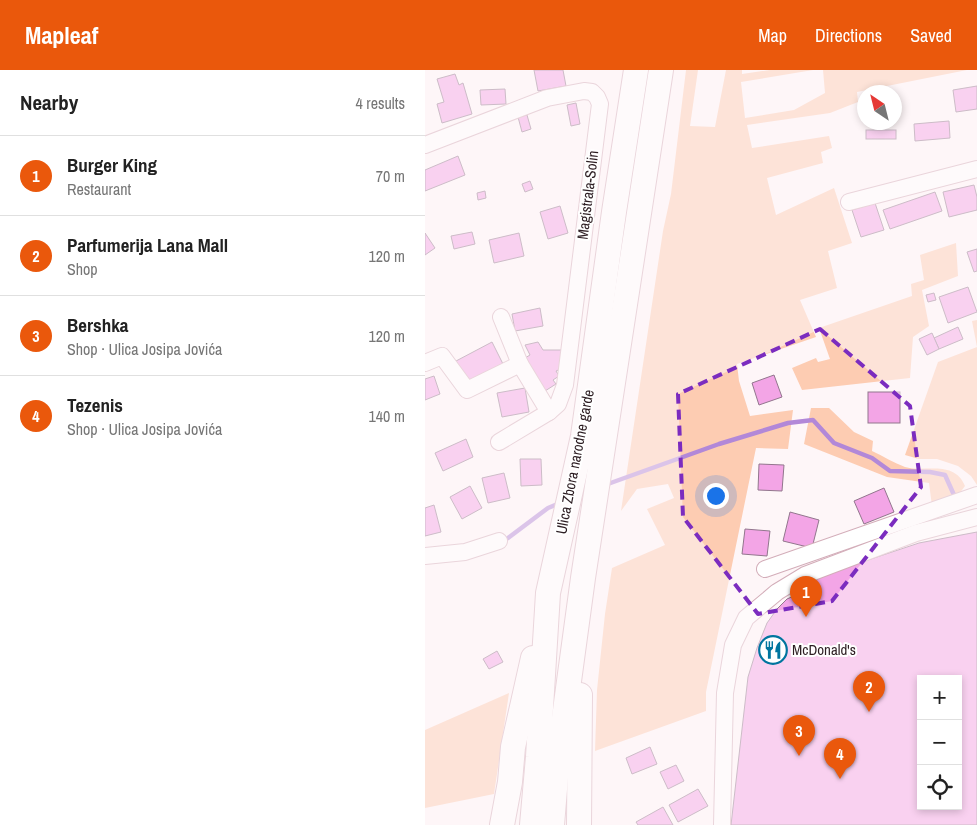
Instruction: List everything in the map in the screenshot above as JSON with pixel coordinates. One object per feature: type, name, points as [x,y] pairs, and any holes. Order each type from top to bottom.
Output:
[{"type":"highway","name":"Ulica Zbora narodne garde","points":[[553,825],[556,777],[583,578],[614,212],[636,70]]},
{"type":"highway","name":"Ulica Zbora narodne garde","points":[[532,825],[548,593],[595,437],[661,70]]},
{"type":"highway","points":[[579,825],[583,578]]},
{"type":"highway","points":[[502,825],[520,714],[548,593]]},
{"type":"street","name":"Magistrala-Solin","points":[[425,145],[547,98],[584,91],[592,92],[597,97],[599,104],[565,385],[558,404],[549,412],[499,442]]},
{"type":"street","points":[[849,202],[976,171]]},
{"type":"street","points":[[501,317],[520,364],[549,412]]},
{"type":"street","points":[[425,363],[442,356],[467,390],[520,364]]},
{"type":"street","points":[[765,569],[977,496]]},
{"type":"street","points":[[722,825],[725,693],[733,645],[746,618],[786,593],[805,575],[977,518]]},
{"type":"street","points":[[425,556],[465,552],[499,541]]},
{"type":"highlighted area","points":[[820,329],[910,406],[921,487],[832,601],[758,614],[683,517],[678,394]]},
{"type":"shaded area","points":[[686,70],[698,70],[690,126],[715,127],[726,70],[742,70],[742,74],[770,70],[813,70],[741,82],[745,118],[794,110],[825,93],[823,70],[967,70],[892,85],[857,85],[857,102],[830,113],[747,125],[752,148],[829,136],[832,148],[821,152],[823,163],[767,178],[776,215],[834,188],[852,243],[828,251],[837,288],[800,300],[816,337],[737,364],[739,381],[750,416],[793,410],[788,449],[756,448],[706,692],[706,711],[595,751],[597,690],[612,568],[665,545],[647,509],[674,498],[668,484],[637,489],[621,511],[663,231],[671,194]]},
{"type":"shaded area","points":[[956,243],[958,276],[922,290],[929,326],[913,337],[910,378],[802,390],[792,368],[816,358],[818,362],[830,359],[819,328],[912,296],[911,284],[924,280],[920,255]]},
{"type":"shaded area","points":[[977,320],[977,347],[972,321]]},
{"type":"shaded area","points":[[977,347],[977,485],[971,476],[958,466],[937,459],[919,459],[905,455],[938,362]]},
{"type":"shaded area","points":[[811,408],[829,408],[854,432],[873,441],[872,451],[905,467],[954,472],[965,486],[959,494],[932,506],[929,483],[887,477],[804,444]]},
{"type":"shaded area","points":[[509,693],[494,794],[425,808],[425,730]]},
{"type":"building","points":[[534,70],[563,70],[566,86],[538,91]]},
{"type":"building","points":[[455,74],[459,85],[463,83],[472,114],[442,123],[437,104],[444,102],[437,79]]},
{"type":"building","points":[[977,86],[977,109],[956,112],[953,90]]},
{"type":"building","points":[[505,89],[506,104],[481,105],[480,90]]},
{"type":"building","points":[[576,103],[580,124],[571,126],[567,105]]},
{"type":"building","points":[[527,115],[531,129],[522,132],[518,117]]},
{"type":"building","points":[[949,121],[950,138],[915,141],[914,124]]},
{"type":"building","points":[[866,130],[896,130],[896,139],[866,139]]},
{"type":"building","points":[[458,156],[465,175],[425,191],[425,170]]},
{"type":"building","points":[[530,181],[533,189],[525,192],[522,184]]},
{"type":"building","points":[[974,185],[977,197],[977,210],[949,217],[943,192]]},
{"type":"building","points":[[485,191],[486,198],[478,200],[477,193]]},
{"type":"building","points":[[935,192],[942,211],[890,229],[883,210]]},
{"type":"building","points":[[875,203],[884,230],[861,237],[852,210]]},
{"type":"building","points":[[560,206],[568,233],[548,239],[540,212]]},
{"type":"building","points":[[472,232],[475,244],[454,249],[451,236]]},
{"type":"building","points":[[425,233],[435,248],[425,255]]},
{"type":"building","points":[[519,233],[524,256],[494,263],[489,240]]},
{"type":"building","points":[[977,249],[977,271],[974,272],[967,252]]},
{"type":"building","points":[[968,287],[977,312],[948,323],[939,297]]},
{"type":"building","points":[[934,293],[936,300],[928,302],[926,295]]},
{"type":"building","points":[[540,308],[543,326],[515,331],[512,314]]},
{"type":"building","points":[[958,327],[963,339],[939,349],[934,338]]},
{"type":"building","points":[[932,333],[939,349],[927,355],[919,339]]},
{"type":"building","points":[[492,342],[503,364],[467,382],[456,361]]},
{"type":"building","points":[[538,342],[543,350],[563,350],[563,368],[556,371],[559,376],[553,380],[556,384],[545,391],[525,358],[530,355],[525,345]]},
{"type":"building","points":[[774,375],[782,397],[759,405],[752,383]]},
{"type":"building","points":[[434,376],[440,394],[425,400],[425,379]]},
{"type":"building","points":[[525,388],[529,412],[502,417],[497,393]]},
{"type":"building","points":[[868,392],[900,392],[900,423],[868,423]]},
{"type":"building","points":[[466,439],[473,457],[443,471],[435,453]]},
{"type":"building","points":[[520,459],[541,459],[542,485],[521,486]]},
{"type":"building","points":[[759,464],[784,465],[782,491],[758,490]]},
{"type":"building","points":[[504,473],[510,498],[488,503],[482,478]]},
{"type":"building","points":[[470,486],[482,508],[462,519],[450,497]]},
{"type":"building","points":[[884,488],[894,512],[864,524],[854,501]]},
{"type":"building","points":[[434,505],[441,532],[425,536],[425,508]]},
{"type":"building","points":[[790,512],[819,520],[812,548],[783,541]]},
{"type":"building","points":[[745,529],[770,531],[767,556],[742,554]]},
{"type":"building","points":[[977,532],[977,825],[731,825],[748,677],[767,623],[787,599],[796,595],[793,588],[835,571],[919,543]]},
{"type":"building","points":[[497,651],[503,662],[489,669],[483,659]]},
{"type":"building","points":[[650,747],[657,764],[632,774],[626,758]]},
{"type":"building","points":[[676,765],[684,781],[668,789],[660,772]]},
{"type":"building","points":[[698,789],[708,806],[678,822],[669,805]]},
{"type":"building","points":[[663,807],[673,825],[638,825],[636,822]]},
{"type":"waterway","points":[[605,485],[719,444],[788,423],[813,420],[834,443],[872,458],[890,471],[930,472],[945,475],[954,495]]},
{"type":"waterway","points":[[508,538],[548,508],[560,503]]},
{"type":"place","name":"Burger King","points":[[806,617]]},
{"type":"place","name":"McDonald's","points":[[773,650]]},
{"type":"place","name":"Parfumerija Lana Mall","points":[[869,712]]},
{"type":"place","name":"Bershka","points":[[799,756]]},
{"type":"place","name":"Tezenis","points":[[840,779]]}]
